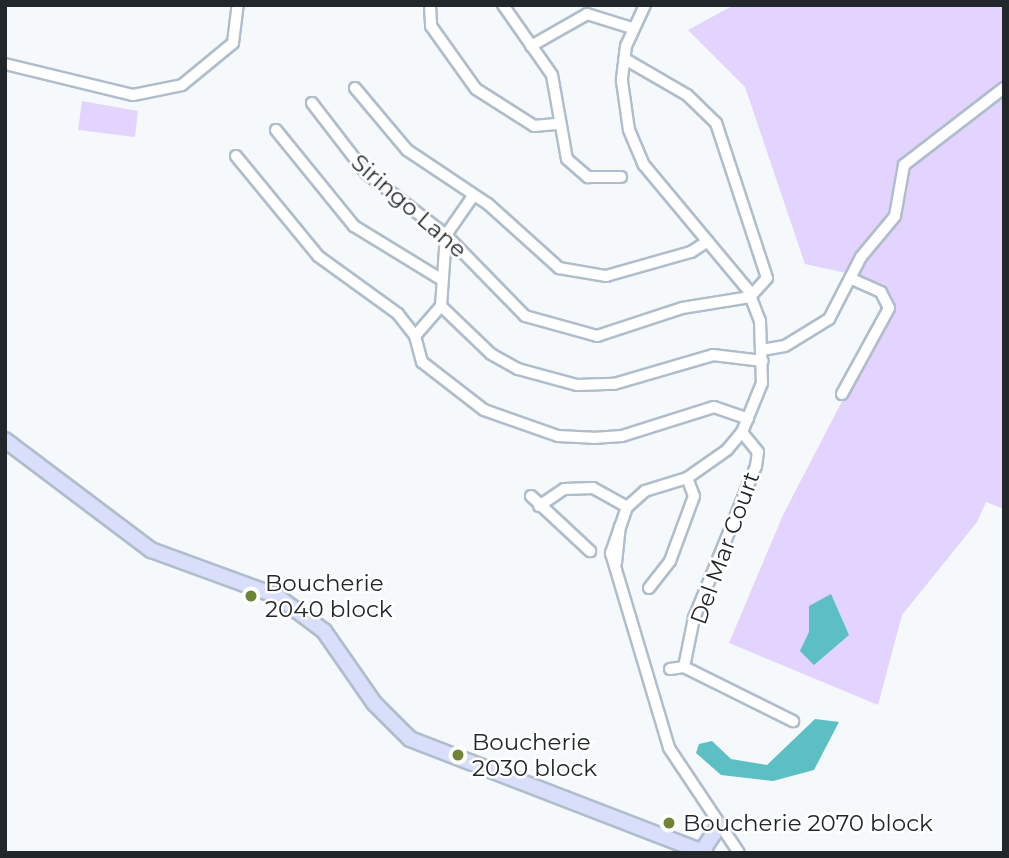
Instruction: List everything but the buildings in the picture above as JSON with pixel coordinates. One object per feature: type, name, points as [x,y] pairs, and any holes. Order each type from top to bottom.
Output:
[{"type":"main road","points":[[5,440],[151,550],[277,596],[324,631],[374,703],[410,739],[704,852],[720,824]]},
{"type":"street","points":[[5,64],[132,95],[182,85],[233,43],[238,5]]},
{"type":"street","points":[[430,5],[431,26],[476,89],[534,126],[559,124]]},
{"type":"street","points":[[503,5],[552,75],[559,124],[575,170],[600,181],[621,177]]},
{"type":"street","points":[[645,5],[632,28],[625,60],[626,118],[644,165],[751,297],[763,361],[742,432],[687,478],[645,491],[627,508],[611,553],[669,748],[739,853]]},
{"type":"street","points":[[531,46],[587,14],[632,28]]},
{"type":"street","points":[[625,60],[687,95],[716,124],[767,278],[751,297]]},
{"type":"street","points":[[355,88],[407,150],[474,196],[538,256],[585,275],[667,259],[708,241]]},
{"type":"street","points":[[762,350],[785,346],[829,319],[852,279],[895,216],[904,165],[1004,88]]},
{"type":"street","name":"Siringo Lane","points":[[312,103],[366,173],[446,235],[525,316],[579,335],[597,336],[682,308],[751,297]]},
{"type":"street","points":[[276,130],[355,226],[442,280]]},
{"type":"street","points":[[236,156],[318,256],[398,314],[415,336],[415,351],[451,389],[484,410],[546,433],[622,436],[714,407],[748,419]]},
{"type":"street","points":[[415,336],[441,306],[446,235],[474,196]]},
{"type":"street","points":[[842,394],[889,308],[881,292],[852,279]]},
{"type":"street","points":[[441,306],[491,354],[518,369],[577,385],[614,384],[713,355],[763,361]]},
{"type":"street","name":"Del Mar Court","points":[[684,667],[694,618],[755,466],[758,452],[742,432]]},
{"type":"street","points":[[649,588],[670,561],[694,496],[687,478]]},
{"type":"street","points":[[539,506],[564,489],[593,488],[627,508]]},
{"type":"street","points":[[531,496],[590,551]]},
{"type":"street","points":[[670,669],[684,667],[793,721]]},
{"type":"shaded area","points":[[734,5],[1004,5],[1004,509],[986,502],[977,522],[902,615],[878,705],[729,643],[783,515],[894,301],[887,288],[864,277],[805,264],[745,87],[688,30]]},
{"type":"shaded area","points":[[82,101],[138,111],[135,137],[78,130]]},
{"type":"water","points":[[831,594],[849,635],[814,665],[800,651],[809,632],[809,606]]},
{"type":"water","points":[[815,719],[839,722],[814,770],[773,781],[721,775],[696,753],[699,744],[712,741],[731,759],[767,765]]},
{"type":"place","name":"Boucherie 2040 block","points":[[251,596]]},
{"type":"place","name":"Boucherie 2030 block","points":[[458,755]]},
{"type":"place","name":"Boucherie 2070 block","points":[[669,823]]}]
